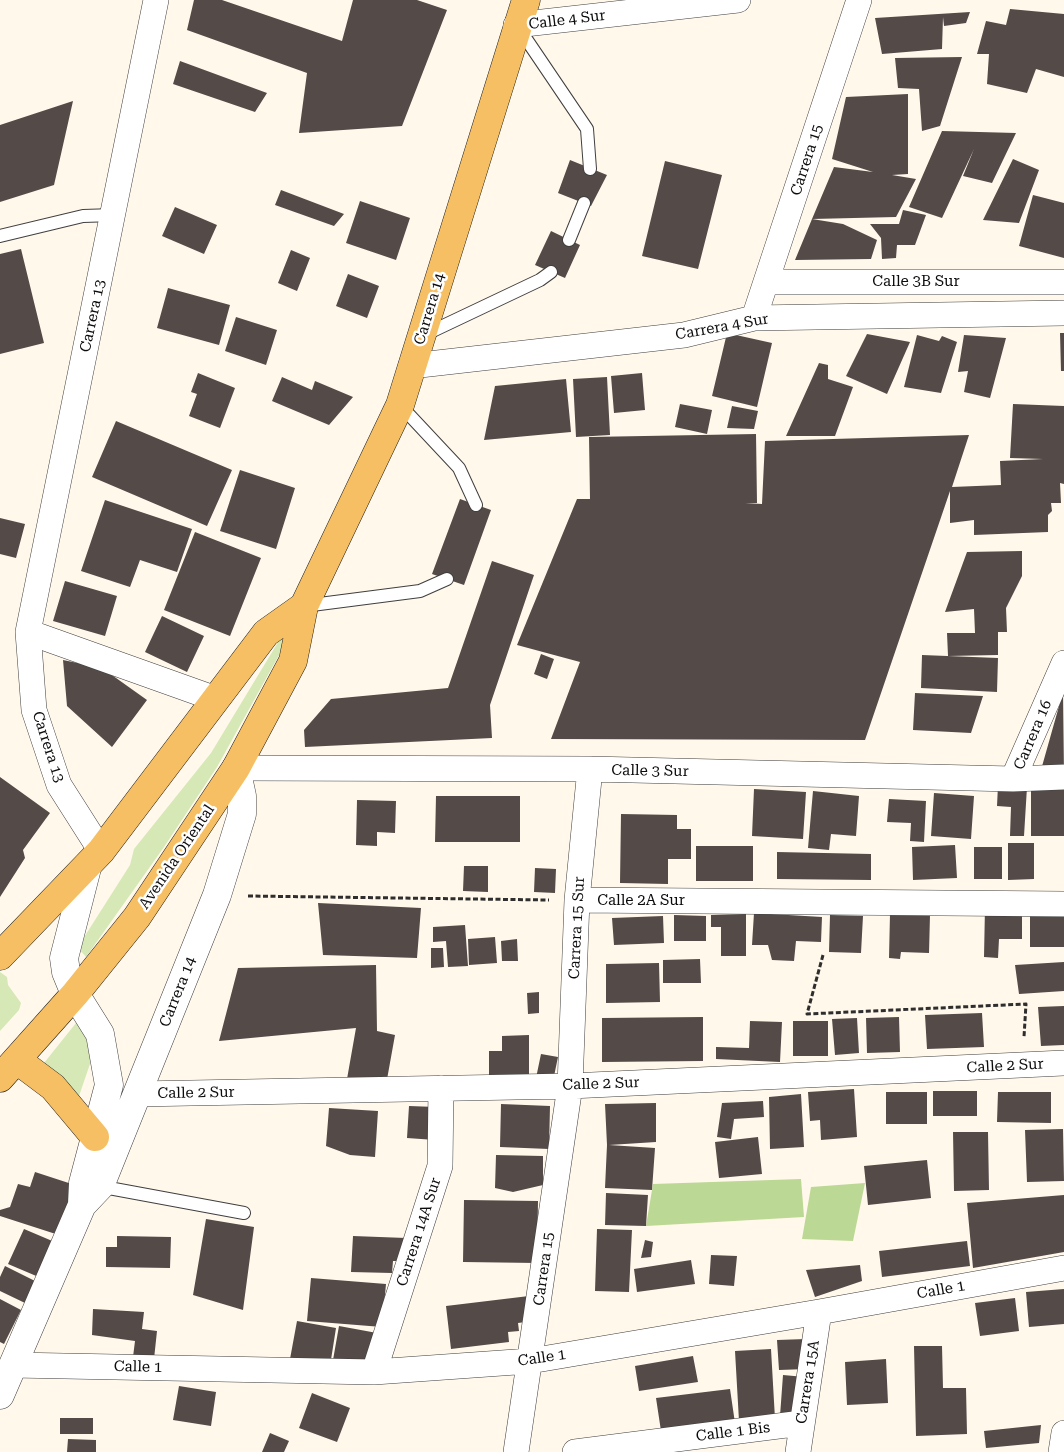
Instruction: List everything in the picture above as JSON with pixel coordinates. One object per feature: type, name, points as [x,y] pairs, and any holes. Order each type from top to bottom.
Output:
[{"type":"main road","name":"Carrera 14","points":[[304,606],[400,405],[516,25],[526,0]]},
{"type":"main road","points":[[0,956],[94,859],[266,633],[304,606]]},
{"type":"main road","name":"Avenida Oriental","points":[[8,1069],[76,994],[137,916],[236,768],[293,661],[304,606]]},
{"type":"main road","points":[[8,1069],[53,1087],[96,1137]]},
{"type":"street","name":"Carrera 13","points":[[94,859],[59,785],[34,710],[28,632],[114,215],[156,0]]},
{"type":"street","name":"Calle 4 Sur","points":[[516,25],[738,0]]},
{"type":"street","name":"Carrera 15","points":[[754,318],[768,282],[859,0]]},
{"type":"street","name":"Calle 3B Sur","points":[[768,282],[1064,282]]},
{"type":"street","name":"Carrera 4 Sur","points":[[411,366],[684,335],[754,318],[1064,313]]},
{"type":"street","points":[[28,632],[216,699]]},
{"type":"street","name":"Carrera 16","points":[[1014,779],[1064,663]]},
{"type":"street","name":"Calle 3 Sur","points":[[236,768],[590,770],[1014,779],[1064,777]]},
{"type":"street","name":"Carrera 14","points":[[0,1395],[89,1192],[137,1094],[217,895],[242,814],[242,796],[236,768]]},
{"type":"street","name":"Carrera 15 Sur","points":[[570,1086],[577,900],[590,770]]},
{"type":"street","name":"Carrera 14","points":[[89,1192],[96,1137],[109,1085],[107,1061],[100,1034],[76,994],[66,972],[64,958],[94,859]]},
{"type":"street","name":"Calle 2A Sur","points":[[577,900],[1064,904]]},
{"type":"street","name":"Calle 2 Sur","points":[[137,1094],[570,1086],[1064,1063]]},
{"type":"street","name":"Carrera 15","points":[[516,1452],[570,1086]]},
{"type":"street","name":"Carrera 14A Sur","points":[[374,1372],[440,1166],[441,1088]]},
{"type":"street","name":"Calle 1","points":[[13,1365],[374,1372],[530,1361],[1064,1268]]},
{"type":"street","name":"Carrera 15A","points":[[798,1452],[819,1312]]},
{"type":"street","name":"Calle 1 Bis","points":[[575,1452],[802,1424]]},
{"type":"lane","points":[[516,25],[587,129],[590,168]]},
{"type":"lane","points":[[569,240],[584,203]]},
{"type":"lane","points":[[0,236],[83,216],[114,215]]},
{"type":"lane","points":[[422,336],[540,280],[551,272]]},
{"type":"lane","points":[[400,405],[459,468],[476,505]]},
{"type":"lane","points":[[304,606],[420,591],[447,579]]},
{"type":"lane","points":[[89,1192],[244,1213]]},
{"type":"path","name":"Calle 2A Sur","points":[[217,895],[577,900]]},
{"type":"path","points":[[823,956],[807,1014],[1026,1004],[1023,1065]]},
{"type":"green space","points":[[283,634],[289,637],[217,767],[164,847],[86,957],[80,950],[81,942],[130,865],[134,849],[211,753]]},
{"type":"green space","points":[[0,972],[7,977],[8,985],[21,1003],[19,1010],[0,1031]]},
{"type":"green space","points":[[76,1023],[85,1033],[91,1061],[79,1096],[72,1095],[44,1063]]},
{"type":"green space","points":[[801,1179],[804,1217],[646,1226],[653,1184]]},
{"type":"green space","points":[[865,1183],[853,1241],[802,1239],[811,1187]]},
{"type":"building","points":[[194,0],[222,0],[342,41],[353,0],[417,0],[447,10],[402,126],[299,133],[307,73],[187,30]]},
{"type":"building","points":[[1010,9],[1064,14],[1064,77],[1036,69],[1027,93],[987,84],[989,54],[977,54],[986,21],[1006,25]]},
{"type":"building","points":[[970,12],[966,23],[944,26],[943,17],[942,49],[882,54],[875,18]]},
{"type":"building","points":[[962,57],[940,126],[922,131],[919,89],[898,88],[895,58]]},
{"type":"building","points":[[180,61],[267,93],[255,112],[173,84]]},
{"type":"building","points":[[908,94],[908,174],[892,175],[916,179],[896,217],[812,219],[834,167],[873,172],[832,159],[846,97]]},
{"type":"building","points":[[73,101],[54,185],[0,202],[0,125]]},
{"type":"building","points":[[942,131],[1016,133],[992,183],[963,176],[974,149],[942,218],[909,207]]},
{"type":"building","points":[[1013,159],[1039,170],[1019,223],[983,220]]},
{"type":"building","points":[[570,160],[607,175],[591,206],[558,193]]},
{"type":"building","points":[[665,161],[722,175],[698,269],[642,256]]},
{"type":"building","points":[[281,190],[344,214],[334,226],[275,205]]},
{"type":"building","points":[[1033,195],[1064,203],[1064,258],[1019,246]]},
{"type":"building","points":[[360,201],[410,218],[396,260],[346,243]]},
{"type":"building","points":[[175,207],[217,225],[204,254],[162,236]]},
{"type":"building","points":[[903,210],[926,215],[915,245],[897,245],[896,258],[882,259],[881,238],[870,224],[899,224]]},
{"type":"building","points":[[812,219],[843,224],[877,240],[871,259],[795,260]]},
{"type":"building","points":[[551,231],[580,245],[565,278],[535,265]]},
{"type":"building","points":[[21,249],[44,343],[0,354],[0,254]]},
{"type":"building","points":[[291,250],[310,258],[297,291],[278,283]]},
{"type":"building","points":[[348,274],[379,286],[367,318],[336,306]]},
{"type":"building","points":[[168,288],[230,305],[219,345],[157,328]]},
{"type":"building","points":[[236,317],[277,330],[266,365],[225,351]]},
{"type":"building","points":[[727,333],[772,343],[757,407],[712,396]]},
{"type":"building","points":[[1060,333],[1064,333],[1064,371],[1061,371]]},
{"type":"building","points":[[867,334],[910,342],[887,394],[846,376]]},
{"type":"building","points":[[917,335],[939,341],[942,336],[957,342],[941,393],[904,387]]},
{"type":"building","points":[[964,335],[1006,338],[990,398],[964,392],[968,371],[958,372]]},
{"type":"building","points":[[819,363],[828,365],[828,379],[853,387],[835,436],[786,436]]},
{"type":"building","points":[[198,373],[235,388],[220,428],[189,416],[197,394],[191,392]]},
{"type":"building","points":[[642,373],[645,410],[614,413],[611,376]]},
{"type":"building","points":[[282,377],[312,390],[315,381],[353,397],[329,425],[272,401]]},
{"type":"building","points":[[607,377],[610,435],[576,437],[573,379]]},
{"type":"building","points":[[566,379],[571,432],[484,440],[495,386]]},
{"type":"building","points":[[680,404],[712,410],[707,434],[675,427]]},
{"type":"building","points":[[1013,404],[1064,406],[1064,484],[1060,483],[1061,503],[1051,503],[1052,511],[1048,515],[1048,532],[974,535],[974,520],[950,523],[950,491],[865,740],[551,739],[580,662],[517,645],[577,499],[590,499],[589,437],[756,434],[757,503],[745,503],[762,504],[765,441],[969,435],[952,487],[1001,485],[1000,461],[1043,459],[1010,458]]},
{"type":"building","points":[[732,406],[758,411],[754,429],[727,428]]},
{"type":"building","points":[[116,421],[232,470],[207,526],[92,477]]},
{"type":"building","points":[[240,470],[295,488],[276,549],[220,531]]},
{"type":"building","points":[[460,499],[491,510],[464,585],[432,574]]},
{"type":"building","points":[[105,500],[192,529],[177,572],[140,560],[130,587],[81,571]]},
{"type":"building","points":[[0,518],[25,524],[16,558],[0,554]]},
{"type":"building","points":[[195,532],[261,558],[230,636],[164,610]]},
{"type":"building","points":[[1022,551],[1022,576],[1006,608],[1007,632],[998,632],[998,655],[948,656],[947,633],[975,633],[974,609],[945,612],[967,552]]},
{"type":"building","points":[[492,561],[534,575],[490,705],[492,738],[305,747],[304,730],[331,699],[448,688]]},
{"type":"building","points":[[65,581],[117,596],[105,636],[53,621]]},
{"type":"building","points":[[162,616],[204,636],[187,672],[145,652]]},
{"type":"building","points":[[541,654],[554,659],[547,679],[534,674]]},
{"type":"building","points":[[922,655],[998,658],[997,692],[921,688]]},
{"type":"building","points":[[63,660],[102,668],[147,700],[112,747],[67,706]]},
{"type":"building","points":[[1063,692],[1064,775],[1039,777]]},
{"type":"building","points":[[915,693],[983,696],[971,733],[913,730]]},
{"type":"building","points":[[0,777],[50,813],[23,850],[25,858],[0,897]]},
{"type":"building","points":[[998,785],[1027,787],[1024,836],[1010,836],[1011,807],[997,806]]},
{"type":"building","points":[[1031,786],[1064,786],[1064,836],[1031,836]]},
{"type":"building","points":[[754,789],[806,792],[803,839],[752,836]]},
{"type":"building","points":[[813,791],[859,796],[856,836],[831,834],[829,850],[808,848]]},
{"type":"building","points":[[934,793],[974,796],[971,839],[931,836]]},
{"type":"building","points":[[436,796],[520,796],[520,842],[435,842]]},
{"type":"building","points":[[889,799],[926,801],[924,842],[910,841],[911,823],[887,822]]},
{"type":"building","points":[[357,800],[396,801],[395,833],[377,832],[377,846],[356,845]]},
{"type":"building","points":[[621,814],[677,815],[677,829],[691,829],[691,859],[668,859],[668,884],[620,883]]},
{"type":"building","points":[[1008,843],[1034,843],[1034,879],[1008,880]]},
{"type":"building","points":[[955,845],[957,878],[913,880],[912,847]]},
{"type":"building","points":[[696,846],[753,846],[753,881],[696,881]]},
{"type":"building","points":[[974,847],[1002,847],[1002,879],[974,879]]},
{"type":"building","points":[[777,852],[871,854],[871,880],[777,879]]},
{"type":"building","points":[[464,866],[488,866],[488,892],[463,891]]},
{"type":"building","points":[[535,868],[556,869],[555,893],[534,892]]},
{"type":"building","points":[[318,903],[421,908],[417,958],[323,955]]},
{"type":"building","points":[[985,907],[1022,908],[1022,939],[999,939],[998,958],[984,957]]},
{"type":"building","points":[[1030,910],[1064,910],[1064,947],[1030,947]]},
{"type":"building","points":[[754,913],[822,917],[821,942],[796,941],[794,961],[772,960],[768,945],[752,945]]},
{"type":"building","points":[[746,914],[746,956],[721,956],[721,927],[711,927],[711,915]]},
{"type":"building","points":[[890,914],[930,915],[929,953],[901,952],[900,959],[889,958]]},
{"type":"building","points":[[674,915],[706,916],[706,941],[674,941]]},
{"type":"building","points":[[830,915],[863,916],[861,953],[829,952]]},
{"type":"building","points":[[663,916],[664,943],[614,945],[612,918]]},
{"type":"building","points":[[465,925],[468,966],[448,967],[446,941],[433,942],[433,927]]},
{"type":"building","points":[[495,937],[497,963],[469,965],[468,939]]},
{"type":"building","points":[[517,939],[518,961],[502,961],[501,941]]},
{"type":"building","points":[[431,948],[443,948],[444,967],[431,968]]},
{"type":"building","points":[[700,959],[701,983],[663,983],[663,960]]},
{"type":"building","points":[[1064,962],[1064,991],[1019,994],[1015,965]]},
{"type":"building","points":[[659,963],[660,1002],[606,1003],[606,964]]},
{"type":"building","points":[[376,965],[377,1031],[395,1035],[386,1085],[347,1079],[356,1028],[219,1041],[238,968]]},
{"type":"building","points":[[539,992],[539,1013],[528,1014],[527,993]]},
{"type":"building","points":[[1064,1006],[1064,1045],[1041,1046],[1038,1007]]},
{"type":"building","points":[[982,1013],[984,1047],[927,1049],[925,1015]]},
{"type":"building","points":[[703,1017],[703,1061],[602,1062],[602,1018]]},
{"type":"building","points":[[899,1017],[900,1052],[867,1053],[866,1018]]},
{"type":"building","points":[[857,1018],[859,1053],[835,1055],[832,1019]]},
{"type":"building","points":[[750,1021],[782,1022],[780,1062],[716,1059],[716,1047],[749,1048]]},
{"type":"building","points":[[793,1021],[828,1021],[828,1056],[793,1056]]},
{"type":"building","points":[[529,1035],[529,1079],[489,1079],[489,1051],[502,1051],[502,1036]]},
{"type":"building","points":[[541,1054],[558,1057],[553,1081],[536,1078]]},
{"type":"building","points":[[854,1089],[857,1137],[821,1140],[820,1120],[810,1121],[808,1092]]},
{"type":"building","points":[[933,1091],[977,1091],[977,1116],[933,1116]]},
{"type":"building","points":[[886,1092],[927,1092],[927,1124],[886,1124]]},
{"type":"building","points":[[998,1092],[1051,1092],[1051,1123],[997,1122]]},
{"type":"building","points":[[801,1094],[804,1147],[770,1149],[769,1097]]},
{"type":"building","points":[[763,1101],[764,1117],[734,1119],[731,1139],[717,1137],[722,1103]]},
{"type":"building","points":[[656,1103],[656,1142],[609,1145],[655,1148],[652,1190],[605,1188],[607,1145],[605,1104]]},
{"type":"building","points":[[501,1104],[550,1106],[549,1149],[500,1147]]},
{"type":"building","points":[[409,1106],[436,1107],[435,1140],[407,1138]]},
{"type":"building","points":[[329,1108],[378,1111],[375,1157],[350,1155],[326,1146]]},
{"type":"building","points":[[1063,1129],[1064,1181],[1027,1182],[1025,1130]]},
{"type":"building","points":[[953,1132],[988,1132],[989,1190],[954,1191]]},
{"type":"building","points":[[758,1137],[762,1174],[719,1178],[715,1142]]},
{"type":"building","points":[[496,1155],[543,1156],[543,1185],[513,1192],[495,1188]]},
{"type":"building","points":[[927,1160],[931,1198],[868,1205],[864,1166]]},
{"type":"building","points":[[35,1172],[81,1187],[65,1237],[0,1216],[0,1210],[10,1207],[18,1184],[30,1187]]},
{"type":"building","points":[[606,1193],[648,1195],[646,1226],[605,1225]]},
{"type":"building","points":[[1064,1195],[1064,1252],[973,1268],[967,1203]]},
{"type":"building","points":[[464,1200],[538,1201],[537,1263],[463,1262]]},
{"type":"building","points":[[206,1219],[254,1227],[243,1310],[193,1295]]},
{"type":"building","points":[[24,1229],[57,1243],[41,1278],[8,1264]]},
{"type":"building","points":[[597,1229],[632,1230],[629,1292],[595,1291]]},
{"type":"building","points":[[117,1236],[171,1237],[170,1268],[106,1267],[106,1247],[117,1247]]},
{"type":"building","points":[[353,1236],[406,1238],[405,1261],[393,1261],[392,1273],[351,1272]]},
{"type":"building","points":[[645,1240],[653,1242],[651,1257],[641,1258]]},
{"type":"building","points":[[967,1241],[970,1266],[882,1277],[879,1251]]},
{"type":"building","points":[[711,1255],[737,1256],[734,1286],[709,1284]]},
{"type":"building","points":[[691,1260],[695,1284],[637,1292],[634,1269]]},
{"type":"building","points":[[860,1265],[862,1281],[815,1297],[806,1270]]},
{"type":"building","points":[[5,1266],[37,1282],[25,1303],[0,1291],[0,1277]]},
{"type":"building","points":[[311,1278],[386,1284],[382,1327],[307,1321]]},
{"type":"building","points":[[1064,1289],[1064,1324],[1029,1327],[1026,1292]]},
{"type":"building","points":[[529,1296],[526,1322],[518,1323],[519,1331],[508,1332],[509,1342],[451,1349],[446,1306]]},
{"type":"building","points":[[1015,1298],[1019,1331],[980,1336],[975,1303]]},
{"type":"building","points":[[0,1299],[21,1310],[4,1344],[0,1342]]},
{"type":"building","points":[[93,1309],[144,1312],[142,1329],[157,1331],[154,1359],[133,1357],[135,1341],[92,1335]]},
{"type":"building","points":[[297,1321],[336,1328],[330,1366],[290,1359]]},
{"type":"building","points":[[339,1326],[377,1333],[371,1367],[333,1360]]},
{"type":"building","points":[[806,1339],[807,1369],[779,1370],[777,1340]]},
{"type":"building","points":[[914,1346],[942,1346],[943,1388],[966,1388],[967,1434],[916,1436]]},
{"type":"building","points":[[771,1349],[775,1419],[739,1421],[735,1351]]},
{"type":"building","points":[[693,1356],[698,1382],[639,1391],[635,1366]]},
{"type":"building","points":[[886,1359],[888,1403],[847,1405],[845,1362]]},
{"type":"building","points":[[783,1375],[805,1377],[801,1418],[780,1416]]},
{"type":"building","points":[[179,1386],[216,1392],[211,1426],[173,1420]]},
{"type":"building","points":[[730,1389],[735,1423],[661,1431],[656,1398]]},
{"type":"building","points":[[312,1393],[350,1408],[337,1442],[299,1428]]},
{"type":"building","points":[[60,1418],[93,1418],[93,1434],[60,1434]]},
{"type":"building","points":[[1041,1425],[1039,1443],[986,1448],[984,1431]]},
{"type":"building","points":[[270,1433],[289,1441],[284,1452],[262,1452]]},
{"type":"building","points":[[68,1439],[96,1440],[96,1452],[67,1452]]}]
